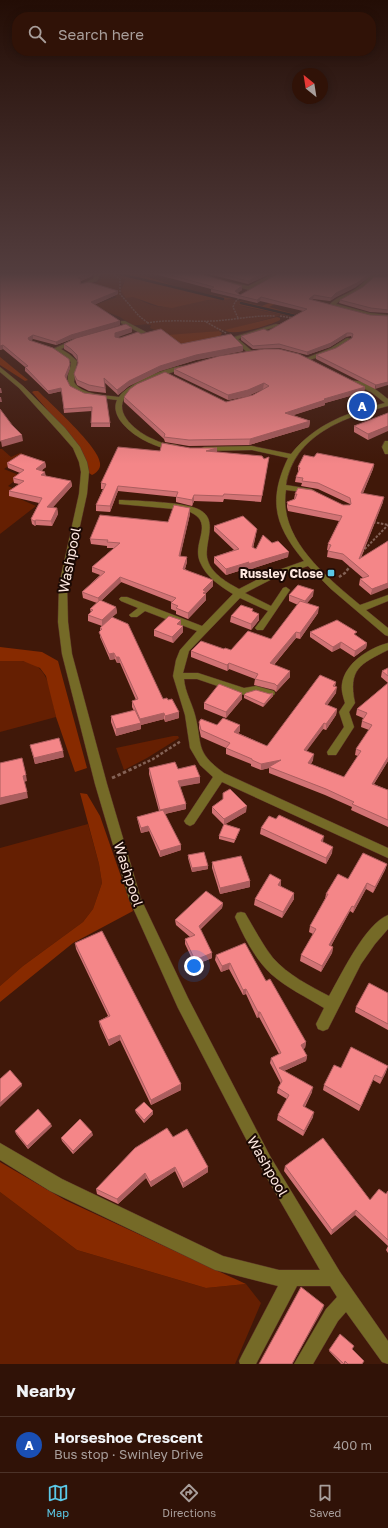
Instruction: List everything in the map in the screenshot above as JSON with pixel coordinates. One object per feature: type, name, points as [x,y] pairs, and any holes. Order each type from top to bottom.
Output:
[{"type":"street","points":[[123,339],[130,337]]},
{"type":"street","points":[[234,338],[241,337]]},
{"type":"street","points":[[234,338],[250,352]]},
{"type":"street","points":[[56,349],[79,339]]},
{"type":"street","points":[[314,363],[304,358],[333,349],[349,339]]},
{"type":"street","points":[[47,346],[67,355],[74,362],[74,368],[70,379],[73,387],[87,394],[120,399]]},
{"type":"street","points":[[240,354],[260,350]]},
{"type":"street","points":[[181,447],[153,443],[141,437],[118,414],[118,404],[120,399],[133,387],[190,366]]},
{"type":"street","name":"Washpool","points":[[0,369],[21,387],[62,430],[76,447],[83,462],[85,472],[83,494],[63,585],[62,605],[68,654],[101,784],[135,898],[165,965],[265,1161],[334,1278],[365,1325],[388,1356]]},
{"type":"street","points":[[348,380],[373,391],[388,403]]},
{"type":"street","points":[[388,403],[364,410],[330,424],[310,437],[291,456],[282,477],[280,511],[284,525],[310,562],[388,633]]},
{"type":"street","points":[[388,443],[386,447],[388,452]]},
{"type":"street","points":[[194,449],[214,450],[252,448],[291,456]]},
{"type":"street","points":[[281,487],[318,494]]},
{"type":"street","points":[[122,502],[136,507],[186,508],[203,515],[206,521],[202,549],[204,563],[216,578],[254,602],[273,610]]},
{"type":"street","points":[[310,562],[273,575],[240,593],[185,650],[180,661],[178,676],[191,721],[194,744],[201,758],[210,769],[220,776],[388,853]]},
{"type":"street","points":[[260,628],[286,590]]},
{"type":"street","points":[[359,608],[388,598]]},
{"type":"street","points":[[124,599],[203,630]]},
{"type":"street","points":[[134,615],[144,607]]},
{"type":"street","points":[[332,752],[349,727],[344,712],[350,703],[347,684],[354,669],[368,657],[388,646]]},
{"type":"street","points":[[178,676],[198,676],[244,692],[256,689],[270,693]]},
{"type":"street","points":[[190,821],[220,776]]},
{"type":"street","points":[[241,917],[266,958],[274,968],[286,978],[332,1005]]},
{"type":"street","points":[[323,1024],[360,954],[373,934],[388,921]]},
{"type":"street","points":[[0,1151],[56,1185],[221,1264],[279,1278],[334,1278]]},
{"type":"street","points":[[248,1361],[292,1278]]},
{"type":"street","points":[[303,1364],[332,1315],[348,1298]]},
{"type":"path","points":[[372,522],[388,525]]},
{"type":"path","points":[[360,555],[388,525]]},
{"type":"path","points":[[335,578],[345,573],[355,560]]},
{"type":"path","points":[[101,784],[153,759],[193,734]]},
{"type":"shaded area","points":[[169,337],[220,337],[219,338],[177,347]]},
{"type":"shaded area","points":[[0,357],[28,380],[25,381],[0,365]]},
{"type":"shaded area","points":[[38,391],[53,405],[92,447],[98,456],[100,463],[99,469],[95,473],[92,475],[89,473],[86,465],[50,413],[32,392]]},
{"type":"shaded area","points":[[0,449],[11,457],[20,453],[26,455],[4,469],[21,476],[8,486],[17,490],[11,495],[36,506],[0,534]]},
{"type":"shaded area","points":[[0,647],[42,652],[58,661],[87,768],[75,772],[56,717],[46,676],[40,668],[23,661],[0,661]]},
{"type":"shaded area","points":[[0,661],[22,661],[31,663],[44,674],[48,682],[56,717],[0,732]]},
{"type":"shaded area","points":[[178,736],[179,738],[124,770],[116,748]]},
{"type":"shaded area","points":[[80,793],[87,794],[100,816],[133,911],[73,943],[0,1002],[0,986],[23,966],[83,922],[93,909],[102,883],[99,864]]},
{"type":"shaded area","points":[[88,824],[99,864],[102,883],[93,909],[83,922],[23,966],[0,986],[0,848]]},
{"type":"shaded area","points":[[0,1162],[65,1200],[246,1284],[206,1288],[77,1250],[0,1192]]},
{"type":"shaded area","points":[[0,1192],[77,1250],[206,1288],[246,1284],[261,1303],[235,1364],[0,1364]]},
{"type":"building","points":[[0,337],[30,337],[28,338],[29,340],[53,348],[69,359],[70,364],[65,376],[70,386],[84,393],[106,396],[110,423],[91,423],[92,407],[64,409],[61,388],[48,391],[25,367],[28,366],[3,345],[0,346]]},
{"type":"building","points":[[38,337],[67,337],[56,342]]},
{"type":"building","points":[[81,337],[120,338],[124,337],[171,337],[181,344],[218,337],[234,337],[243,346],[196,355],[160,366],[129,381],[117,390],[104,378],[105,388],[89,385],[77,380],[74,374],[78,363],[77,355],[64,344]]},
{"type":"building","points":[[242,337],[341,337],[331,343],[307,352],[279,344],[253,346]]},
{"type":"building","points":[[352,337],[388,337],[388,382],[376,385],[316,355],[336,348]]},
{"type":"building","points":[[264,349],[279,349],[299,354],[365,387],[324,399],[325,400],[285,413],[310,421],[250,439],[189,440],[164,437],[165,434],[124,397],[130,389],[137,384],[165,372],[226,402],[253,395],[269,386],[264,383],[248,390],[228,395],[174,369],[219,356]]},
{"type":"building","points":[[0,409],[12,425],[22,435],[0,441]]},
{"type":"building","points":[[388,413],[388,426],[368,434],[354,426]]},
{"type":"building","points":[[162,443],[190,448],[217,448],[206,451],[262,456],[264,459],[269,457],[262,496],[224,494],[223,496],[194,495],[192,500],[176,497],[178,492],[118,486],[110,506],[96,505],[106,484],[101,483],[118,447],[160,451]]},
{"type":"building","points":[[317,453],[374,464],[361,493],[384,497],[359,559],[388,541],[388,583],[372,589],[360,579],[369,576],[343,554],[328,551],[331,545],[328,544],[342,516],[288,505],[287,502],[295,499],[297,494],[295,494],[298,488],[312,490],[343,505],[351,504],[350,498],[318,483],[302,481],[303,478],[296,477],[300,468],[298,467],[304,455],[314,457]]},
{"type":"building","points":[[21,454],[45,462],[36,469],[45,472],[41,475],[71,481],[47,507],[57,508],[51,521],[34,521],[31,519],[42,498],[9,491],[24,481],[13,478],[24,470],[7,463]]},
{"type":"building","points":[[174,505],[190,508],[179,556],[187,557],[183,569],[213,580],[203,590],[206,591],[203,593],[206,594],[188,613],[176,608],[178,606],[171,603],[176,598],[120,577],[98,598],[82,592],[105,572],[92,567],[120,543],[107,542],[108,540],[90,539],[100,515],[168,522]]},
{"type":"building","points":[[243,516],[257,529],[252,547],[256,549],[263,535],[272,543],[278,541],[289,552],[226,569],[214,557],[239,549],[214,526]]},
{"type":"building","points":[[298,585],[314,590],[305,601],[289,595]]},
{"type":"building","points":[[100,600],[116,607],[102,620],[88,615],[93,610],[90,609]]},
{"type":"building","points":[[300,601],[319,607],[300,633],[296,632],[270,663],[290,671],[277,686],[275,684],[255,679],[258,674],[229,663],[227,665],[191,651],[201,641],[231,650],[248,631],[271,639]]},
{"type":"building","points":[[241,605],[253,609],[252,611],[259,614],[251,624],[231,616]]},
{"type":"building","points":[[169,616],[181,620],[177,624],[183,626],[172,637],[154,630]]},
{"type":"building","points":[[112,617],[128,624],[163,699],[172,699],[179,712],[165,716],[164,713],[140,719],[132,701],[138,699],[119,657],[116,657],[114,653],[109,654],[99,632],[102,629],[100,628]]},
{"type":"building","points":[[337,620],[357,632],[354,634],[367,643],[355,651],[341,642],[333,647],[310,632]]},
{"type":"building","points":[[388,668],[388,676],[382,671]]},
{"type":"building","points":[[320,675],[336,682],[333,686],[337,687],[325,704],[337,709],[326,724],[324,723],[304,750],[314,754],[308,763],[344,777],[361,751],[356,749],[372,725],[362,721],[367,713],[357,709],[388,683],[388,757],[372,784],[388,790],[388,820],[352,804],[354,802],[326,789],[269,767],[281,760],[261,764],[226,748],[230,743],[201,730],[199,722],[201,719],[217,725],[223,718],[240,725],[234,732],[267,746]]},
{"type":"building","points":[[219,684],[242,693],[226,712],[204,703]]},
{"type":"building","points":[[256,690],[270,694],[273,693],[264,704],[244,695]]},
{"type":"building","points":[[135,710],[141,723],[116,729],[111,716]]},
{"type":"building","points":[[59,738],[63,751],[34,758],[30,745]]},
{"type":"building","points":[[22,758],[26,775],[23,776],[27,792],[0,798],[0,763]]},
{"type":"building","points":[[175,762],[178,769],[195,765],[200,777],[178,781],[186,804],[160,810],[149,768]]},
{"type":"building","points":[[230,789],[247,806],[224,819],[212,807],[223,799],[223,793]]},
{"type":"building","points":[[163,810],[181,845],[160,851],[148,826],[141,828],[137,817]]},
{"type":"building","points":[[279,815],[324,836],[321,841],[333,847],[326,858],[261,828],[269,816],[276,819]]},
{"type":"building","points":[[224,824],[240,829],[235,840],[219,836]]},
{"type":"building","points":[[204,852],[208,866],[192,868],[188,855]]},
{"type":"building","points":[[363,853],[387,864],[375,887],[367,883],[354,907],[352,906],[329,945],[333,947],[322,966],[301,955],[316,929],[310,926],[338,874],[348,879]]},
{"type":"building","points":[[241,856],[250,881],[220,888],[212,862]]},
{"type":"building","points":[[270,874],[281,880],[278,885],[294,893],[283,912],[255,899]]},
{"type":"building","points":[[206,891],[223,903],[199,926],[212,953],[195,960],[185,939],[195,935],[175,920]]},
{"type":"building","points":[[102,931],[181,1084],[151,1100],[120,1035],[108,1040],[99,1021],[110,1016],[75,943]]},
{"type":"building","points":[[245,943],[266,981],[270,979],[306,1042],[301,1045],[307,1056],[279,1068],[313,1087],[303,1106],[314,1112],[304,1131],[278,1115],[289,1095],[278,1088],[282,1081],[271,1058],[281,1053],[260,1012],[258,1012],[246,989],[243,990],[230,963],[222,966],[216,955]]},
{"type":"building","points":[[369,983],[388,993],[388,1024],[356,1007]]},
{"type":"building","points":[[351,1047],[388,1066],[382,1078],[375,1075],[361,1106],[324,1085],[334,1065],[341,1068]]},
{"type":"building","points":[[10,1070],[22,1084],[0,1103],[0,1079]]},
{"type":"building","points":[[144,1102],[153,1111],[144,1120],[135,1110]]},
{"type":"building","points":[[38,1109],[51,1124],[27,1146],[15,1131]]},
{"type":"building","points":[[80,1119],[92,1132],[73,1151],[61,1138]]},
{"type":"building","points":[[167,1128],[173,1137],[187,1129],[208,1167],[183,1183],[175,1167],[150,1182],[145,1173],[117,1199],[96,1189],[135,1148]]},
{"type":"building","points":[[323,1138],[370,1200],[379,1189],[386,1194],[388,1191],[388,1240],[356,1210],[332,1230],[285,1166]]},
{"type":"building","points":[[301,1287],[324,1305],[292,1364],[259,1364]]},
{"type":"building","points":[[340,1334],[354,1346],[352,1349],[364,1361],[362,1364],[348,1364],[345,1361],[344,1364],[329,1350]]},
{"type":"place","name":"Horseshoe Crescent","points":[[362,406]]},
{"type":"place","name":"Russley Close","points":[[331,573]]}]
